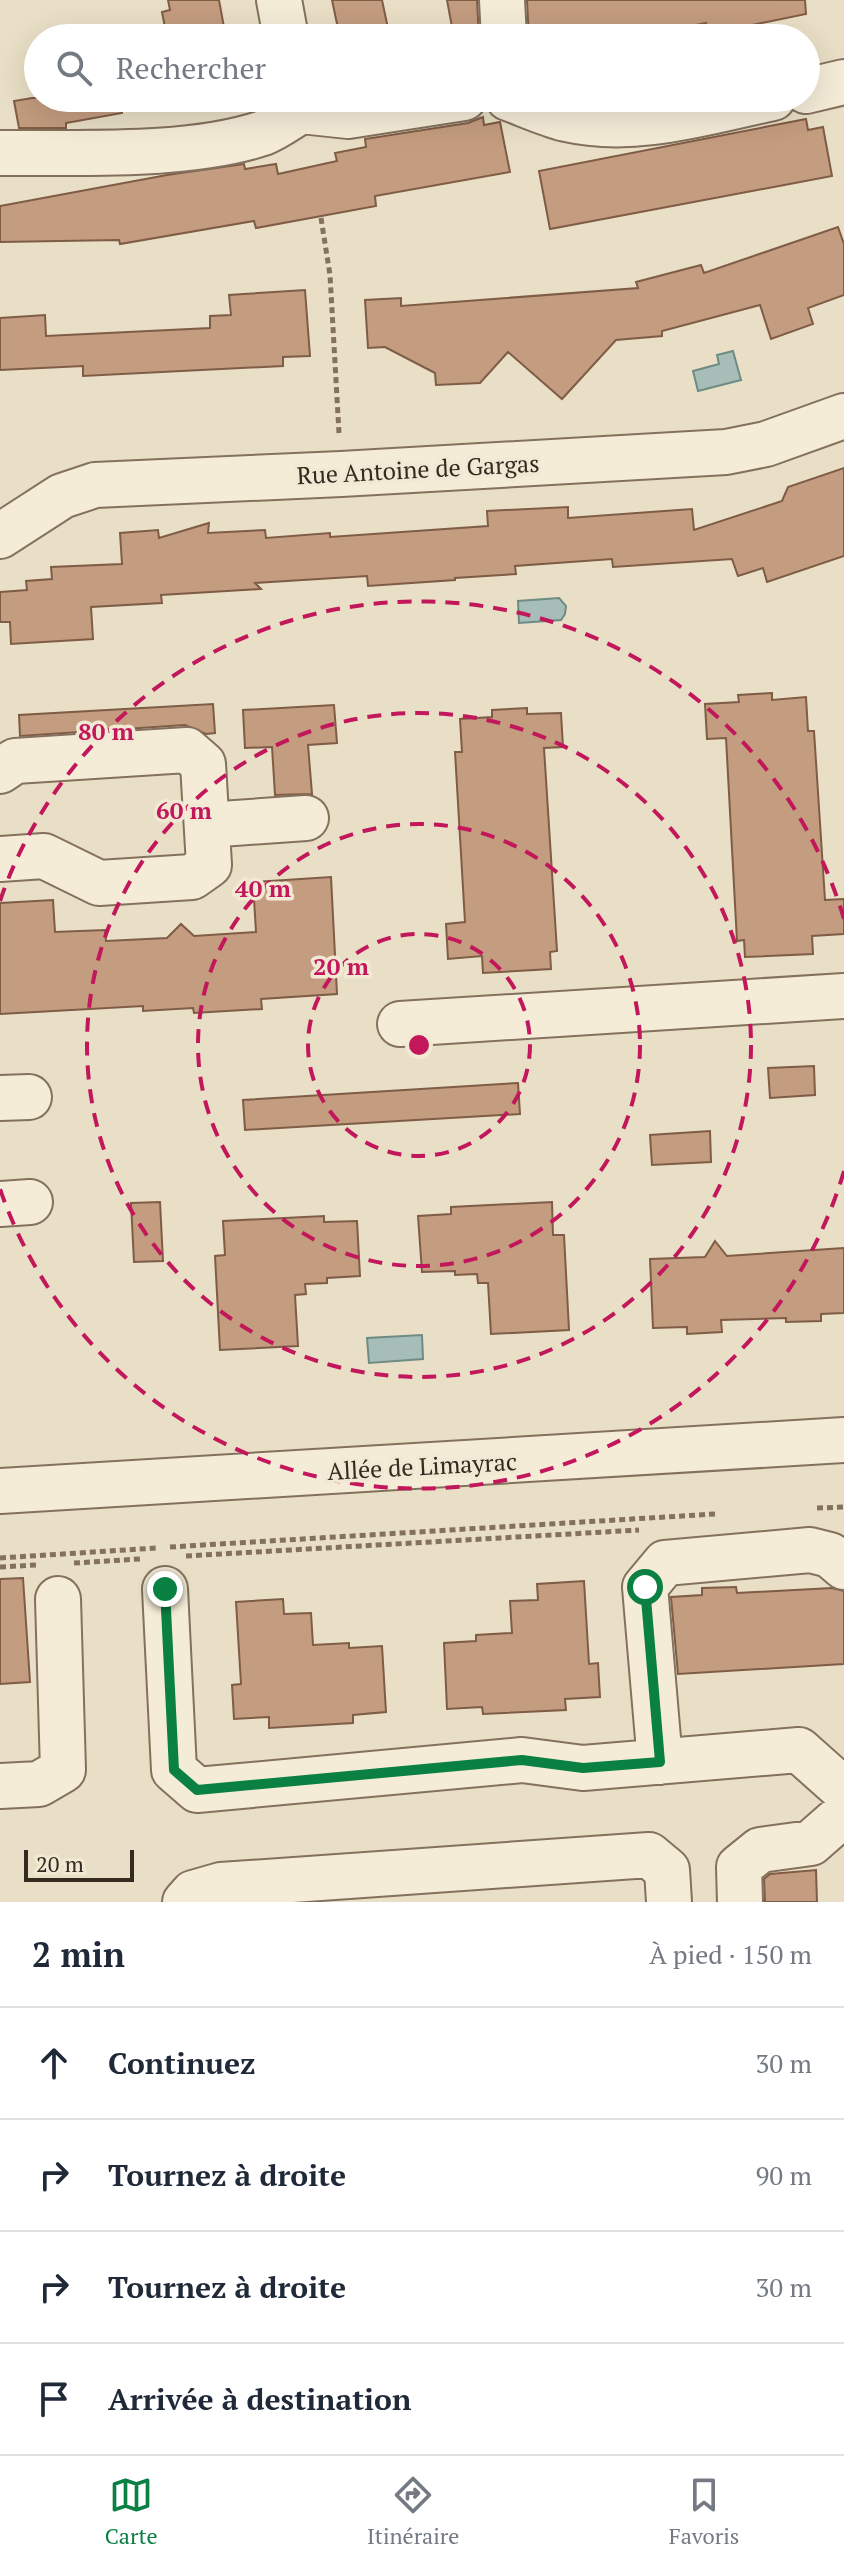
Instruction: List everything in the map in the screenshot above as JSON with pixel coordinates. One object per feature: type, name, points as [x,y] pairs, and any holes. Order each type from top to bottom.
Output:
[{"type":"street","points":[[279,0],[283,24]]},
{"type":"street","points":[[502,0],[503,24]]},
{"type":"street","points":[[820,88],[844,82]]},
{"type":"street","points":[[0,153],[158,150],[234,141],[266,132],[290,112]]},
{"type":"street","points":[[330,112],[348,116],[374,112]]},
{"type":"street","points":[[547,112],[566,119],[616,125],[644,124],[704,112]]},
{"type":"street","name":"Rue Antoine de Gargas","points":[[0,536],[62,496],[95,485],[726,452],[766,444],[844,416]]},
{"type":"street","points":[[0,771],[15,761],[187,750],[203,764],[209,865],[192,877],[99,883],[44,856],[0,859]]},
{"type":"street","points":[[207,825],[306,818]]},
{"type":"street","points":[[400,1024],[844,996]]},
{"type":"street","name":"Allée de Limayrac","points":[[0,1491],[844,1440]]},
{"type":"street","points":[[660,1762],[645,1587],[665,1563],[810,1550],[830,1555],[844,1567]]},
{"type":"street","points":[[161,1568],[174,1770],[197,1790],[522,1760],[583,1768],[799,1750],[844,1790]]},
{"type":"street","points":[[0,1786],[39,1784],[63,1770],[56,1575]]},
{"type":"street","points":[[740,1902],[739,1867],[760,1850],[811,1843],[844,1814]]},
{"type":"street","points":[[185,1902],[193,1893],[221,1885],[649,1855],[667,1870],[669,1902]]},
{"type":"path","points":[[321,218],[330,275],[341,474]]},
{"type":"path","points":[[812,1508],[844,1507]]},
{"type":"path","points":[[0,1558],[717,1514]]},
{"type":"path","points":[[0,1567],[56,1575],[653,1530]]},
{"type":"water","points":[[733,351],[741,380],[698,391],[693,371],[719,364],[717,355]]},
{"type":"water","points":[[559,598],[566,606],[561,620],[519,623],[518,601]]},
{"type":"water","points":[[422,1335],[423,1359],[369,1363],[367,1338]]},
{"type":"building","points":[[168,0],[219,0],[223,24],[164,24],[162,12],[170,10]]},
{"type":"building","points":[[332,0],[382,0],[387,24],[337,24]]},
{"type":"building","points":[[447,0],[477,0],[478,24],[451,24]]},
{"type":"building","points":[[527,0],[805,0],[806,14],[757,24],[528,24]]},
{"type":"building","points":[[24,99],[24,112],[122,113],[66,123],[66,128],[19,128],[14,101]]},
{"type":"building","points":[[483,117],[484,125],[500,122],[510,172],[375,196],[376,206],[256,228],[254,221],[120,244],[119,240],[0,242],[0,206],[244,164],[245,169],[276,164],[278,174],[337,161],[335,153],[366,147],[365,139],[468,123]]},
{"type":"building","points":[[806,119],[808,130],[823,127],[832,176],[550,229],[539,171]]},
{"type":"building","points":[[838,227],[844,244],[844,295],[808,308],[813,324],[771,339],[760,305],[662,331],[662,336],[616,340],[562,399],[508,352],[480,383],[436,385],[435,373],[385,347],[368,348],[365,300],[401,298],[401,306],[638,288],[636,282],[701,265],[704,273]]},
{"type":"building","points":[[305,290],[310,356],[283,357],[283,366],[83,376],[83,366],[0,370],[0,318],[45,315],[46,336],[210,328],[210,316],[231,315],[229,295]]},
{"type":"building","points":[[844,468],[844,556],[767,582],[763,568],[738,576],[732,559],[613,567],[612,559],[515,566],[516,574],[455,580],[368,586],[367,576],[255,583],[261,589],[161,595],[162,603],[91,607],[93,639],[11,644],[10,622],[0,622],[0,592],[27,590],[26,581],[52,579],[51,567],[122,564],[120,533],[158,530],[159,538],[209,523],[208,533],[265,530],[266,538],[330,533],[330,537],[488,526],[487,511],[568,507],[568,518],[692,509],[694,530],[782,501],[788,487]]},
{"type":"building","points":[[772,693],[772,700],[806,697],[808,731],[814,731],[825,900],[844,899],[844,934],[812,936],[813,954],[745,957],[744,940],[737,941],[726,738],[707,739],[705,704],[739,702],[738,695]]},
{"type":"building","points":[[213,704],[215,733],[206,734],[185,725],[20,736],[19,715]]},
{"type":"building","points":[[334,705],[337,743],[308,745],[312,794],[275,795],[272,747],[245,748],[243,710]]},
{"type":"building","points":[[527,708],[527,714],[561,713],[563,747],[544,748],[557,951],[550,952],[551,969],[483,973],[482,956],[448,959],[446,924],[465,922],[455,752],[462,752],[460,719],[492,717],[492,710]]},
{"type":"building","points":[[331,877],[337,994],[261,999],[262,1009],[194,1013],[193,1008],[143,1011],[143,1006],[0,1014],[0,903],[53,900],[55,932],[105,930],[106,941],[167,938],[181,924],[194,936],[256,932],[253,882]]},
{"type":"building","points":[[814,1066],[815,1095],[770,1098],[768,1068]]},
{"type":"building","points":[[518,1083],[520,1114],[245,1130],[243,1100]]},
{"type":"building","points":[[710,1131],[711,1162],[652,1165],[650,1135]]},
{"type":"building","points":[[160,1202],[163,1261],[134,1262],[131,1203]]},
{"type":"building","points":[[552,1202],[553,1235],[564,1235],[569,1330],[491,1334],[488,1283],[478,1283],[477,1274],[422,1272],[418,1216],[451,1214],[451,1207]]},
{"type":"building","points":[[324,1216],[324,1222],[357,1221],[360,1276],[327,1278],[327,1283],[305,1284],[306,1294],[295,1295],[298,1346],[220,1350],[215,1256],[225,1255],[223,1221]]},
{"type":"building","points":[[715,1241],[727,1256],[844,1248],[844,1313],[821,1314],[821,1321],[786,1322],[786,1318],[721,1320],[722,1332],[687,1334],[687,1327],[653,1328],[650,1259],[705,1257]]},
{"type":"building","points":[[23,1578],[30,1682],[0,1684],[0,1579]]},
{"type":"building","points":[[584,1581],[589,1664],[598,1663],[600,1697],[565,1699],[566,1710],[483,1714],[482,1707],[447,1709],[444,1643],[476,1641],[476,1635],[512,1633],[510,1601],[538,1600],[537,1584]]},
{"type":"building","points":[[736,1587],[737,1593],[832,1588],[844,1591],[844,1664],[678,1674],[671,1597],[702,1595],[702,1588]]},
{"type":"building","points":[[283,1599],[284,1614],[311,1613],[313,1645],[349,1643],[349,1648],[382,1646],[386,1712],[353,1715],[353,1723],[269,1728],[269,1717],[234,1719],[232,1685],[241,1684],[236,1602]]},
{"type":"building","points":[[816,1870],[817,1902],[765,1902],[764,1879],[770,1874]]},
{"type":"route","points":[[165,1589],[174,1770],[197,1790],[522,1760],[583,1768],[660,1762],[645,1587]]}]
